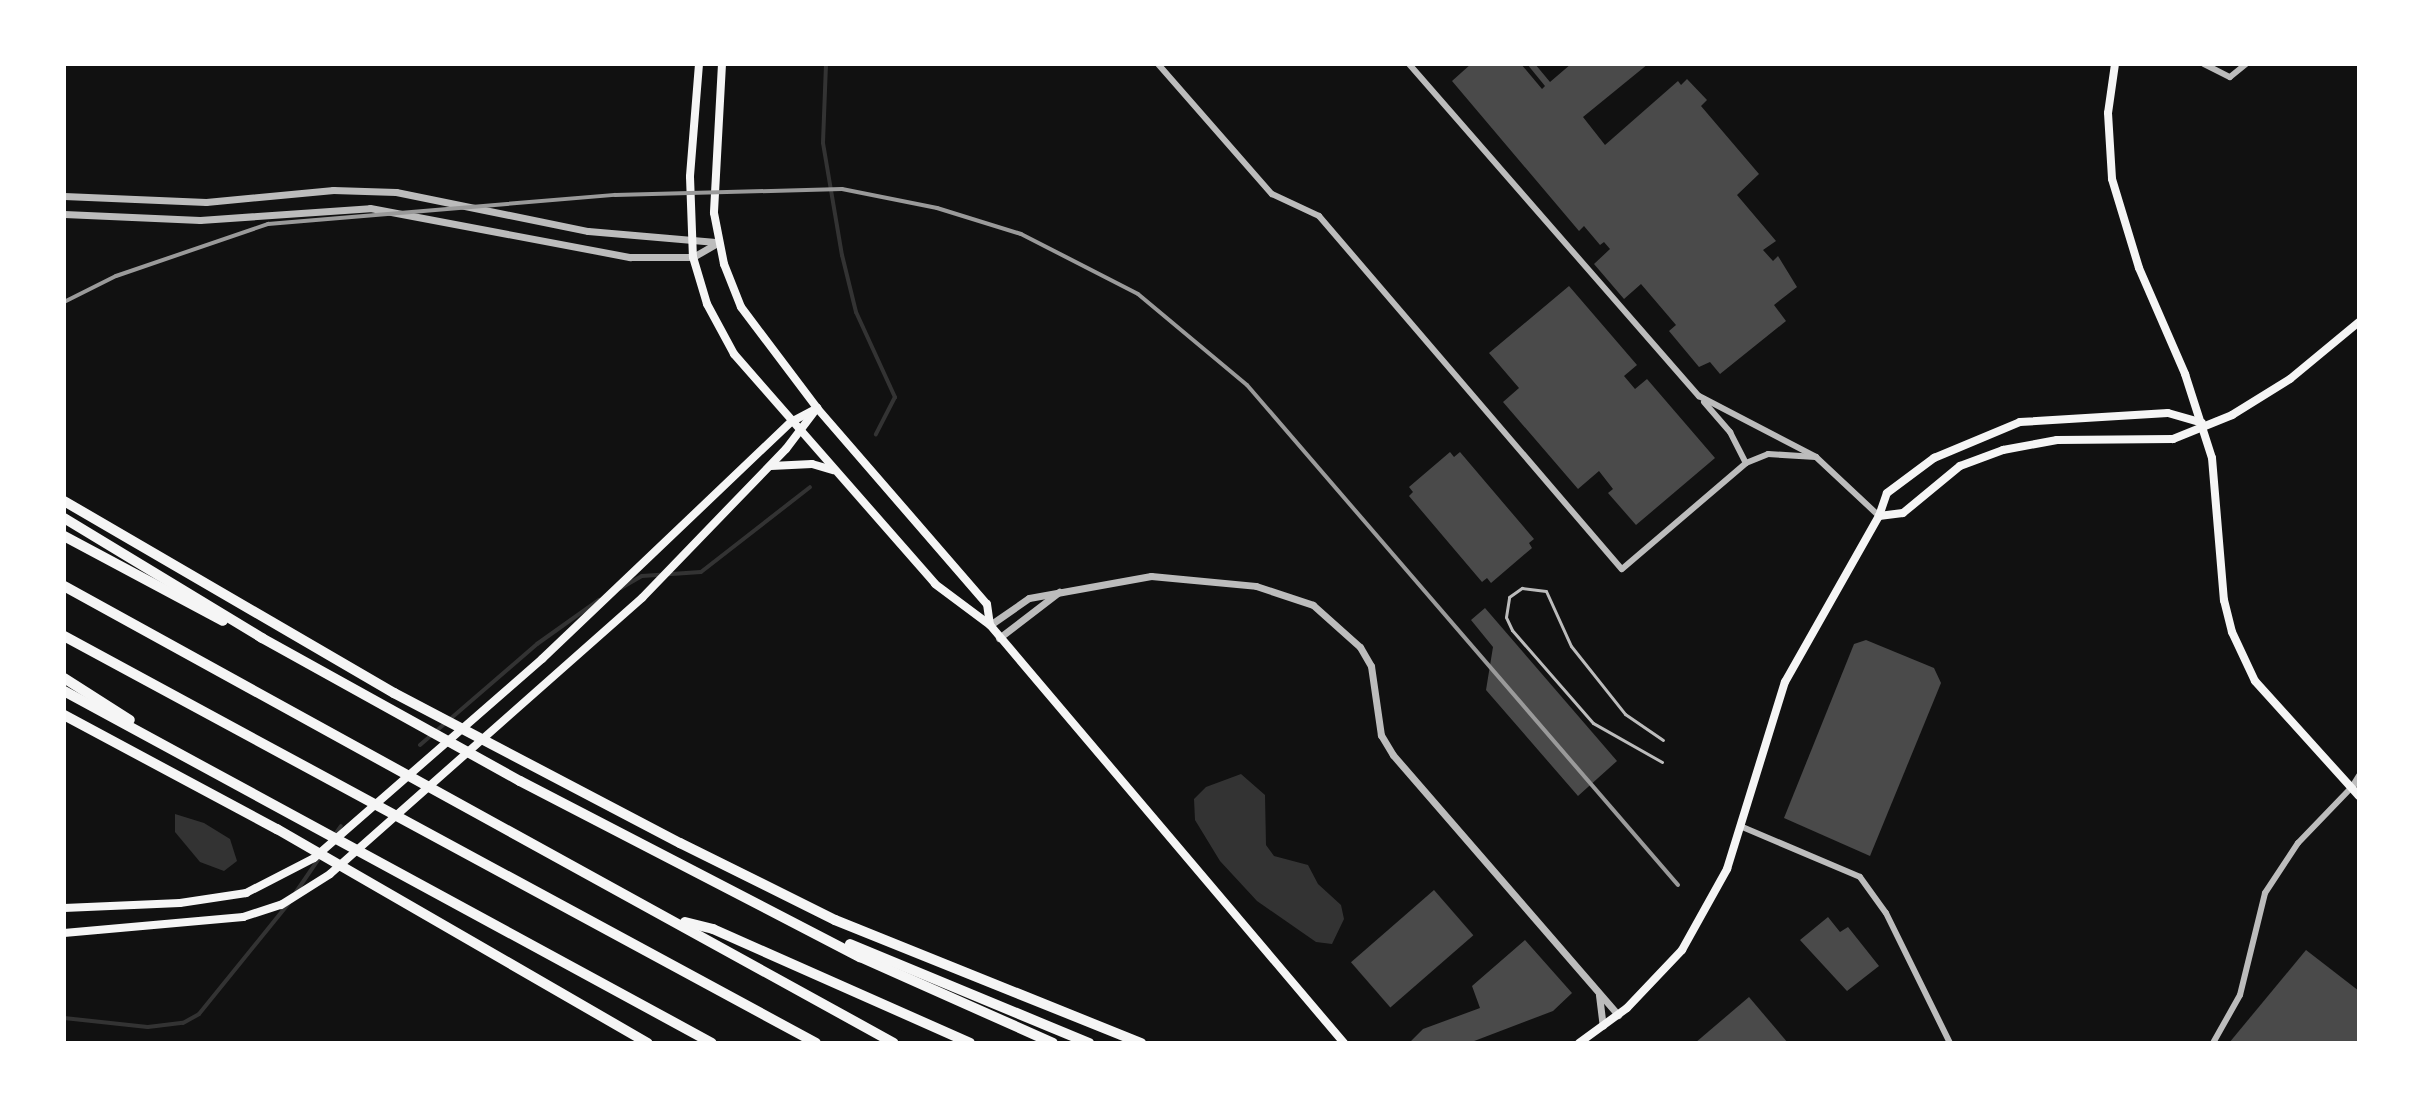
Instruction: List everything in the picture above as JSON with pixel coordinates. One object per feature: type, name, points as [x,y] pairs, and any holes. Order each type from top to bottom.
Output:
[{"type":"highway","points":[[64,501],[264,620],[563,783],[835,920],[1141,1043]]},
{"type":"highway","points":[[64,518],[262,638]]},
{"type":"highway","points":[[64,536],[262,638],[520,781],[746,899],[1053,1043]]},
{"type":"highway","points":[[64,586],[894,1043]]},
{"type":"highway","points":[[64,636],[816,1043]]},
{"type":"highway","points":[[64,678],[153,738]]},
{"type":"highway","points":[[64,691],[712,1043]]},
{"type":"highway","points":[[64,715],[277,829],[648,1043]]},
{"type":"highway","points":[[746,899],[924,978],[1089,1043]]},
{"type":"highway","points":[[670,918],[713,929],[970,1043]]},
{"type":"main road","points":[[699,64],[691,239],[693,257],[724,339],[791,422],[935,584],[990,625],[1344,1043]]},
{"type":"main road","points":[[722,64],[713,181],[719,242],[752,326],[817,408],[987,604],[990,625]]},
{"type":"main road","points":[[2115,64],[2108,113],[2112,179],[2139,268],[2202,423],[2212,458],[2224,600],[2232,632],[2255,681],[2359,796]]},
{"type":"main road","points":[[1879,516],[1903,513],[1960,466],[2003,450],[2057,440],[2173,439],[2202,423],[2232,415],[2290,379],[2359,322]]},
{"type":"main road","points":[[64,908],[171,904],[246,893],[314,858],[542,659],[791,422],[817,408]]},
{"type":"main road","points":[[64,933],[200,924],[281,905],[330,874],[642,598],[771,466],[801,433],[817,408]]},
{"type":"main road","points":[[1579,1043],[1618,1015],[1682,950],[1727,869],[1785,682],[1879,516],[1887,493],[1912,473],[1993,430],[2069,416],[2168,413],[2202,423]]},
{"type":"main road","points":[[771,466],[812,464],[835,471]]},
{"type":"street","points":[[1158,64],[1272,194],[1319,216],[1622,569],[1746,463],[1768,454],[1816,457]]},
{"type":"street","points":[[1409,64],[1730,432],[1746,463]]},
{"type":"street","points":[[2204,64],[2230,77],[2246,64]]},
{"type":"street","points":[[64,196],[206,202],[333,190],[385,191],[588,231],[719,242]]},
{"type":"street","points":[[64,214],[200,220],[370,208],[549,245],[630,257],[693,257],[719,242]]},
{"type":"street","points":[[1699,396],[1816,457],[1879,516]]},
{"type":"street","points":[[990,625],[1029,598],[1151,576],[1195,577],[1288,593],[1334,620],[1371,666],[1381,735],[1393,755],[1618,1015]]},
{"type":"street","points":[[999,638],[1060,591]]},
{"type":"street","points":[[2213,1043],[2240,995],[2265,893],[2298,843],[2351,788],[2359,775]]},
{"type":"street","points":[[1740,826],[1860,877],[1886,913],[1950,1043]]},
{"type":"street","points":[[1599,993],[1603,1026]]},
{"type":"lane","points":[[1662,762],[1593,723],[1512,630],[1506,617],[1509,597],[1522,588],[1546,591],[1571,646],[1625,714],[1663,740]]},
{"type":"shaded area","points":[[1241,774],[1265,795],[1266,845],[1274,856],[1308,865],[1318,884],[1341,905],[1344,919],[1332,944],[1316,942],[1257,901],[1220,861],[1195,820],[1194,799],[1206,787]]},
{"type":"shaded area","points":[[175,814],[204,823],[230,839],[237,861],[224,871],[200,862],[175,832]]},
{"type":"building","points":[[1471,64],[1521,64],[1542,89],[1545,86],[1527,64],[1535,64],[1550,82],[1571,64],[1648,64],[1583,117],[1605,145],[1678,81],[1681,85],[1687,79],[1707,100],[1701,106],[1759,174],[1737,195],[1776,241],[1763,250],[1773,261],[1778,256],[1797,287],[1774,305],[1786,321],[1720,374],[1710,362],[1699,367],[1669,331],[1676,325],[1641,284],[1624,299],[1594,264],[1610,249],[1604,242],[1600,245],[1584,226],[1579,231],[1452,81]]},
{"type":"building","points":[[1569,286],[1637,365],[1624,376],[1635,389],[1647,379],[1715,458],[1636,525],[1608,493],[1613,489],[1599,471],[1578,489],[1503,402],[1519,388],[1489,353]]},
{"type":"building","points":[[1450,452],[1454,457],[1460,452],[1534,539],[1529,543],[1532,548],[1491,583],[1487,578],[1482,582],[1409,496],[1413,492],[1409,487]]},
{"type":"building","points":[[1485,608],[1617,761],[1578,796],[1486,690],[1493,647],[1471,620]]},
{"type":"building","points":[[1866,640],[1934,668],[1941,683],[1870,856],[1784,818],[1854,644]]},
{"type":"building","points":[[1434,890],[1473,935],[1390,1007],[1351,962]]},
{"type":"building","points":[[1828,917],[1840,932],[1848,927],[1879,966],[1847,991],[1800,940]]},
{"type":"building","points":[[1525,940],[1572,993],[1553,1011],[1469,1043],[1409,1043],[1423,1029],[1480,1008],[1472,986]]},
{"type":"building","points":[[2306,950],[2359,991],[2359,1043],[2229,1043]]},
{"type":"building","points":[[1749,997],[1788,1043],[1695,1043]]},
{"type":"waterway","points":[[826,64],[823,143],[842,255],[856,312],[895,397],[876,434]]},
{"type":"waterway","points":[[621,588],[642,576],[701,572],[810,487]]},
{"type":"waterway","points":[[420,745],[537,644],[599,600]]},
{"type":"waterway","points":[[334,836],[341,826]]},
{"type":"waterway","points":[[296,892],[320,857]]},
{"type":"waterway","points":[[64,1018],[148,1027],[183,1023],[199,1014],[289,903]]},
{"type":"railway","points":[[64,302],[116,276],[268,224],[615,195],[842,189],[937,208],[1021,234],[1138,294],[1247,385],[1678,885]]}]
